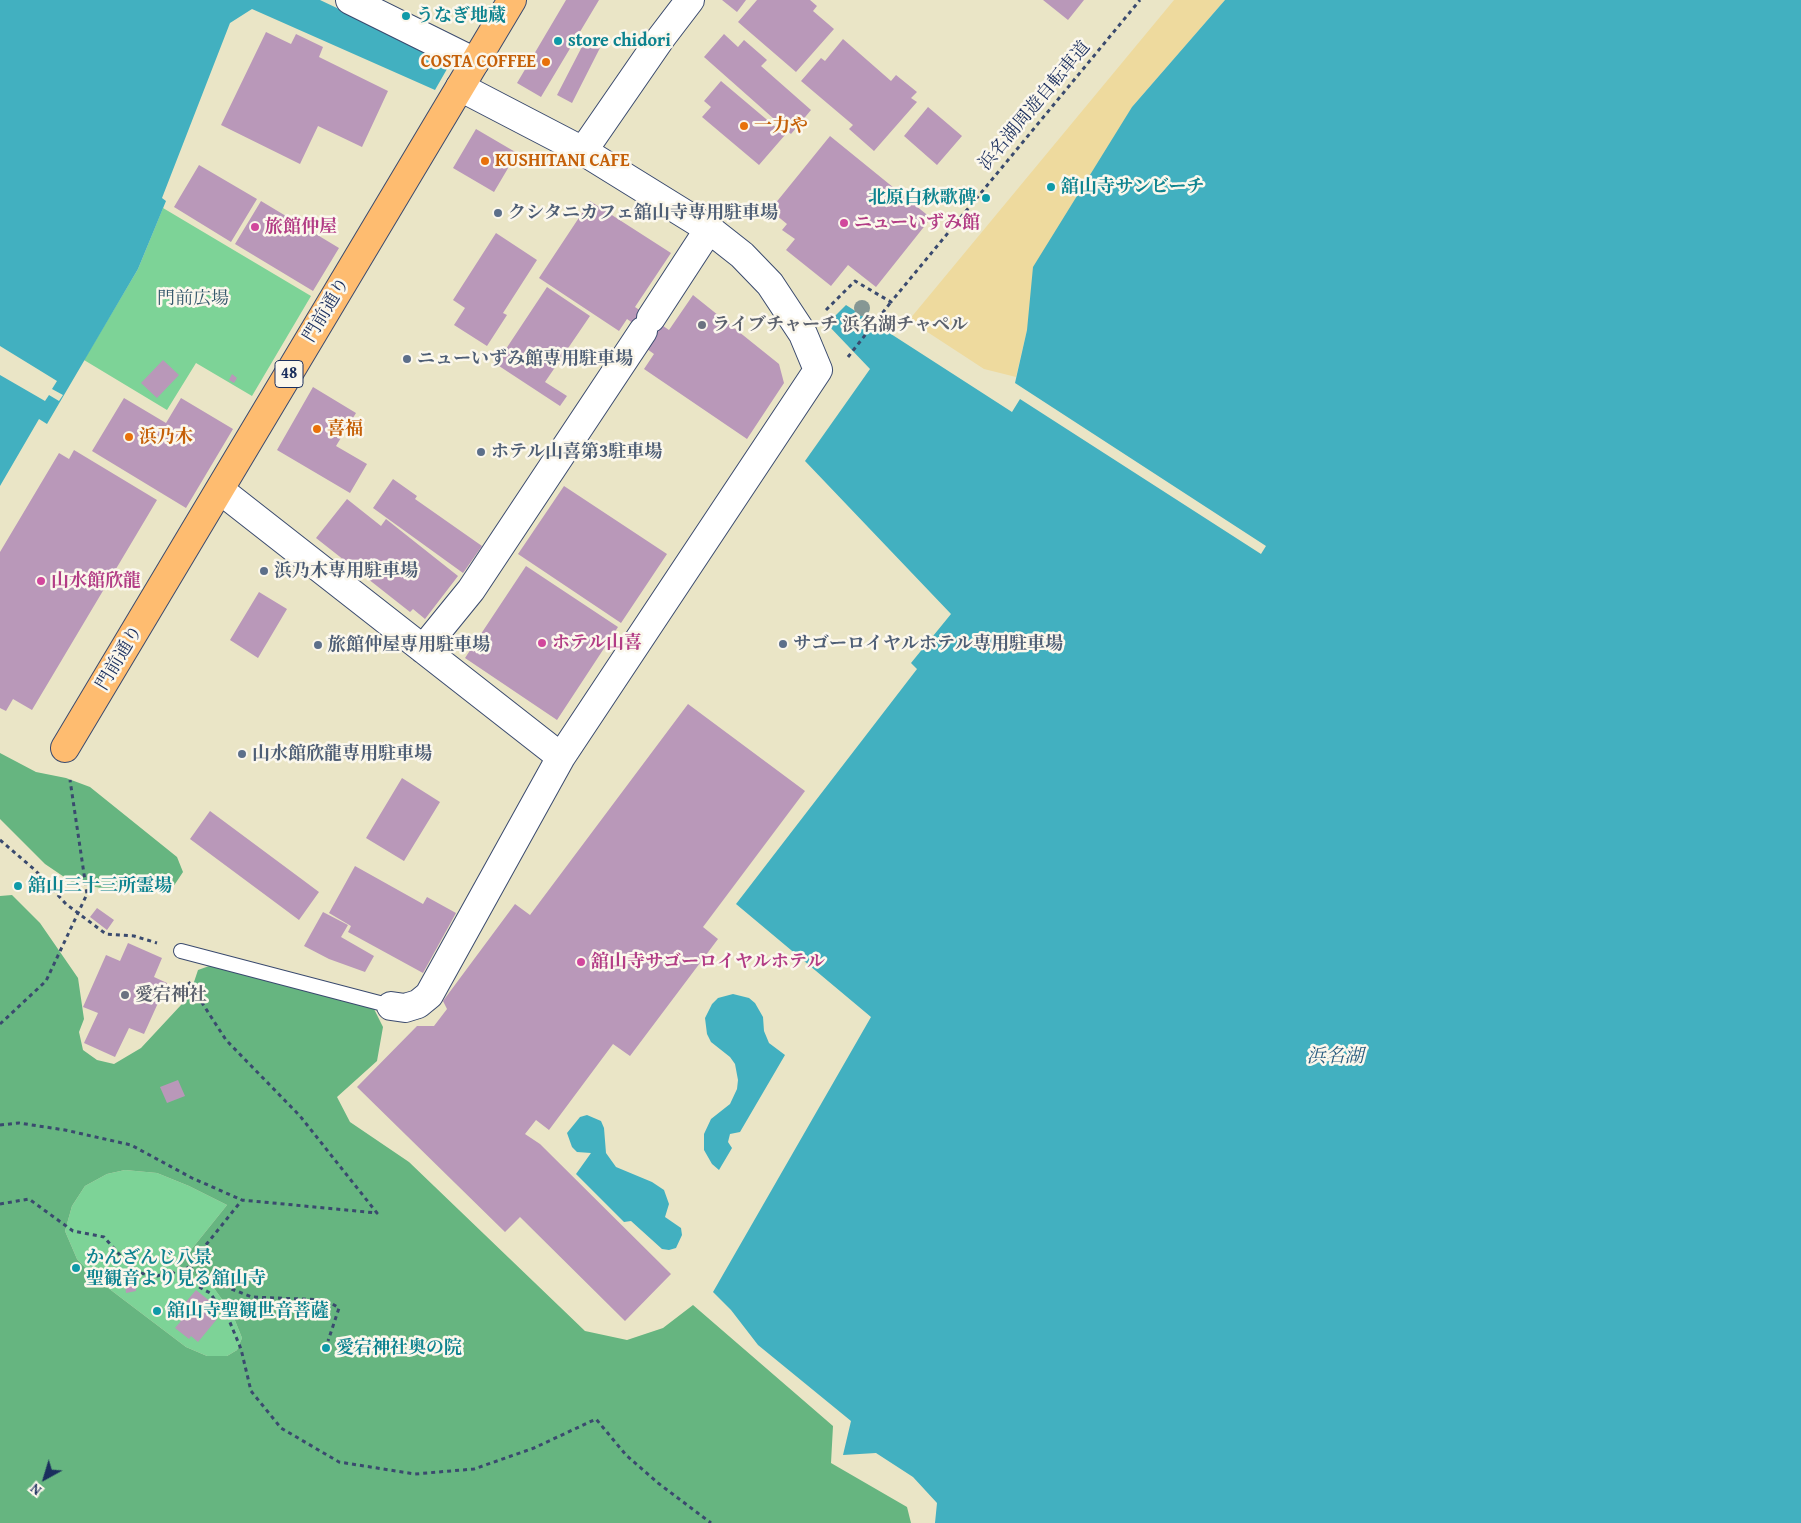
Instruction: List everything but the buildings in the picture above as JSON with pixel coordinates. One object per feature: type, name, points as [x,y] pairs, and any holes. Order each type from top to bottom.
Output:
[{"type":"main road","name":"門前通り","points":[[65,748],[512,0]]},
{"type":"street","points":[[350,0],[475,62]]},
{"type":"street","points":[[582,151],[690,0]]},
{"type":"street","points":[[391,1006],[405,1008],[418,1004],[428,995],[561,757],[818,370],[803,334],[770,284],[742,254],[709,229],[582,151],[460,87]]},
{"type":"street","points":[[423,649],[471,590],[709,229]]},
{"type":"street","points":[[220,490],[561,757]]},
{"type":"lane","points":[[181,951],[391,1006]]},
{"type":"path","name":"浜名湖周遊自転車道","points":[[842,365],[1140,0]]},
{"type":"path","points":[[803,334],[855,281],[892,302]]},
{"type":"path","points":[[0,1024],[46,981],[87,894],[65,748]]},
{"type":"path","points":[[0,840],[35,870],[78,913],[106,934],[134,936],[181,951]]},
{"type":"path","points":[[0,1125],[19,1123],[65,1130],[131,1145],[192,1178],[242,1200],[377,1213],[300,1116],[226,1040],[186,978]]},
{"type":"path","points":[[0,1204],[29,1199],[73,1230],[104,1237],[134,1271],[155,1277],[170,1271],[210,1293],[229,1320],[241,1349],[251,1391],[280,1428],[339,1462],[415,1474],[474,1469],[534,1448],[596,1419],[626,1455],[658,1483],[711,1523]]},
{"type":"path","points":[[181,1276],[242,1200]]},
{"type":"path","points":[[189,1267],[221,1285],[252,1297],[326,1300],[339,1308],[328,1341]]},
{"type":"green space","name":"門前広場","points":[[163,208],[311,296],[252,396],[196,363],[167,410],[84,360],[138,269]]},
{"type":"green space","points":[[0,753],[36,772],[66,778],[90,787],[177,857],[183,872],[173,887],[107,889],[73,883],[45,864],[0,819]]},
{"type":"green space","points":[[12,895],[40,923],[78,978],[84,1019],[79,1032],[83,1050],[97,1060],[114,1064],[141,1048],[181,1005],[192,988],[198,970],[212,965],[373,1007],[383,1027],[377,1061],[337,1097],[350,1122],[409,1162],[585,1331],[627,1340],[663,1328],[693,1305],[833,1426],[831,1463],[907,1507],[911,1523],[0,1523],[0,896]],"holes":[[[125,1170],[157,1173],[227,1205],[178,1266],[213,1287],[232,1313],[242,1338],[237,1350],[227,1356],[207,1356],[186,1347],[95,1278],[77,1259],[65,1231],[72,1206],[85,1186],[107,1174]]]},
{"type":"green space","points":[[125,1170],[157,1173],[227,1205],[178,1266],[213,1287],[232,1313],[242,1338],[237,1350],[227,1356],[207,1356],[186,1347],[95,1278],[77,1259],[65,1231],[72,1206],[85,1186],[107,1174]]},
{"type":"sand","name":"舘山寺サンビーチ","points":[[1174,0],[1225,0],[1132,107],[1027,330],[1016,377],[984,369],[909,320]]},
{"type":"water","points":[[0,0],[320,0],[451,62],[435,90],[252,9],[230,23],[162,198],[166,201],[138,269],[47,424],[39,419],[0,486]]},
{"type":"water","name":"浜名湖","points":[[1225,0],[1801,0],[1801,1523],[935,1523],[937,1503],[913,1477],[876,1453],[843,1455],[851,1421],[758,1345],[731,1310],[713,1292],[871,1017],[736,904],[917,669],[911,663],[951,614],[805,461],[870,369],[827,324],[846,305],[1012,412],[1020,399],[1261,554],[1266,546],[1015,383],[1027,330],[1033,267],[1132,107]]},
{"type":"water","points":[[733,994],[749,998],[755,1003],[763,1017],[764,1031],[769,1043],[785,1055],[740,1132],[730,1134],[728,1142],[732,1148],[719,1170],[712,1164],[704,1150],[704,1134],[711,1119],[730,1104],[737,1089],[738,1080],[735,1064],[730,1057],[711,1042],[707,1034],[705,1018],[712,1004],[718,998]]},
{"type":"water","points":[[587,1115],[601,1121],[604,1128],[606,1153],[616,1167],[652,1182],[664,1190],[669,1204],[665,1217],[681,1228],[682,1235],[676,1248],[662,1249],[631,1221],[624,1222],[576,1174],[591,1153],[577,1152],[572,1147],[567,1133],[580,1117]]},
{"type":"pier","points":[[0,346],[57,381],[52,389],[63,395],[59,401],[49,395],[45,401],[0,375]]},
{"type":"place","name":"うなぎ地蔵","points":[[406,16]]},
{"type":"place","name":"store chidori","points":[[558,41]]},
{"type":"place","name":"COSTA COFFEE","points":[[546,62]]},
{"type":"place","name":"一力や","points":[[744,126]]},
{"type":"place","name":"KUSHITANI CAFE","points":[[485,161]]},
{"type":"place","name":"舘山寺サンビーチ","points":[[1051,187]]},
{"type":"place","name":"北原白秋歌碑","points":[[986,198]]},
{"type":"place","name":"クシタニカフェ舘山寺専用駐車場","points":[[498,213]]},
{"type":"place","name":"ニューいずみ館","points":[[844,223]]},
{"type":"place","name":"旅館仲屋","points":[[255,227]]},
{"type":"place","name":"ライブチャーチ 浜名湖チャペル","points":[[702,325]]},
{"type":"place","name":"ニューいずみ館専用駐車場","points":[[407,359]]},
{"type":"place","name":"喜福","points":[[317,429]]},
{"type":"place","name":"浜乃木","points":[[129,437]]},
{"type":"place","name":"ホテル山喜第3駐車場","points":[[481,452]]},
{"type":"place","name":"浜乃木専用駐車場","points":[[264,571]]},
{"type":"place","name":"山水館欣龍","points":[[41,581]]},
{"type":"place","name":"ホテル山喜","points":[[542,643]]},
{"type":"place","name":"サゴーロイヤルホテル専用駐車場","points":[[783,644]]},
{"type":"place","name":"旅館仲屋専用駐車場","points":[[318,645]]},
{"type":"place","name":"山水館欣龍専用駐車場","points":[[242,754]]},
{"type":"place","name":"舘山三十三所霊場","points":[[18,886]]},
{"type":"place","name":"舘山寺サゴーロイヤルホテル","points":[[581,962]]},
{"type":"place","name":"愛宕神社","points":[[125,995]]},
{"type":"place","name":"かんざんじ八景 聖観音より見る舘山寺","points":[[76,1268]]},
{"type":"place","name":"舘山寺聖観世音菩薩","points":[[157,1311]]},
{"type":"place","name":"愛宕神社奥の院","points":[[326,1348]]}]
